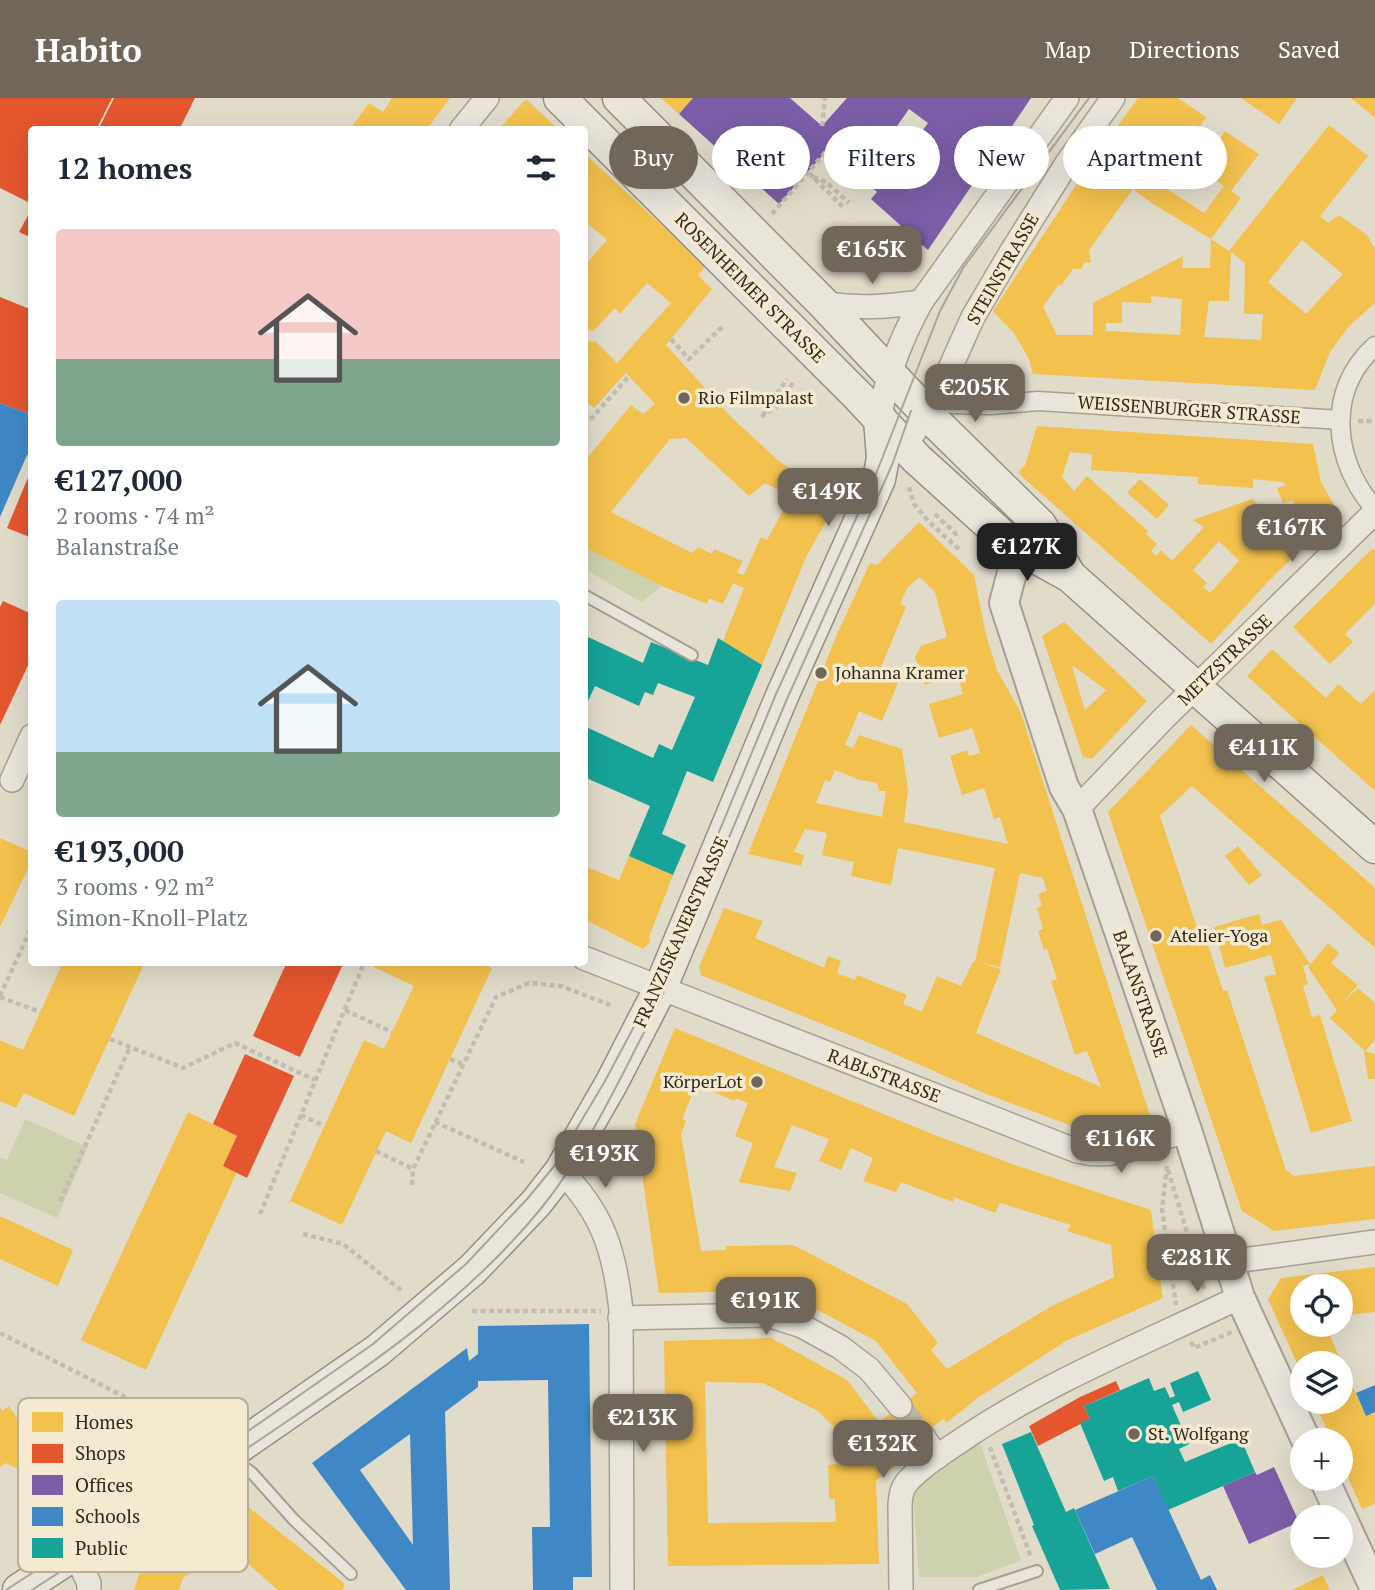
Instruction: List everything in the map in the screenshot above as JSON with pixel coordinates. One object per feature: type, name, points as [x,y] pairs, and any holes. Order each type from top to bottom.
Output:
[{"type":"main road","name":"ROSENHEIMER STRASSE","points":[[559,98],[587,126]]},
{"type":"main road","points":[[620,98],[890,373],[939,409],[1040,525],[1070,576],[1375,847]]},
{"type":"main road","name":"ROSENHEIMER STRASSE","points":[[588,127],[880,419],[897,467],[1010,543],[1070,576]]},
{"type":"main road","name":"FRANZISKANERSTRASSE","points":[[248,1440],[377,1351],[427,1311],[472,1270],[536,1203],[561,1171],[660,989],[782,696],[897,467],[883,458],[880,419]]},
{"type":"main road","name":"FRANZISKANERSTRASSE","points":[[19,1590],[47,1572]]},
{"type":"street","points":[[464,126],[487,98]]},
{"type":"street","points":[[880,419],[883,392],[905,331],[921,302],[1067,98]]},
{"type":"street","name":"STEINSTRASSE","points":[[897,467],[939,409],[946,379],[973,317],[1067,163],[1113,98]]},
{"type":"street","points":[[823,303],[856,309],[921,302]]},
{"type":"street","points":[[1375,346],[1356,370],[1345,394],[1340,420],[1341,446],[1350,475],[1375,511]]},
{"type":"street","name":"WEISSENBURGER STRASSE","points":[[939,409],[1038,401],[1340,420]]},
{"type":"street","name":"METZSTRASSE","points":[[1077,809],[1164,718],[1375,511]]},
{"type":"street","name":"BALANSTRASSE","points":[[1010,543],[1015,561],[1004,603],[1064,787],[1077,809],[1187,1130],[1240,1297],[1300,1428]]},
{"type":"street","points":[[15,780],[28,746]]},
{"type":"street","name":"RABLSTRASSE","points":[[588,960],[1077,1151],[1094,1155],[1112,1154],[1187,1130]]},
{"type":"street","points":[[561,1171],[579,1189],[610,1245],[617,1274],[621,1314],[622,1590]]},
{"type":"street","points":[[1228,1262],[1375,1242]]},
{"type":"street","points":[[901,1590],[901,1492],[908,1480],[983,1426],[1102,1360],[1240,1297]]},
{"type":"street","points":[[621,1314],[768,1315],[802,1326],[840,1347],[869,1368],[900,1406]]},
{"type":"street","points":[[922,1435],[937,1457]]},
{"type":"street","points":[[1330,1491],[1375,1589]]},
{"type":"street","points":[[84,1572],[89,1590]]},
{"type":"lane","points":[[588,597],[692,655]]},
{"type":"lane","points":[[248,1471],[294,1520],[351,1574]]},
{"type":"lane","points":[[979,1590],[1037,1571]]},
{"type":"path","points":[[822,126],[825,98]]},
{"type":"path","points":[[810,175],[824,155]]},
{"type":"path","points":[[810,175],[825,182],[849,203]]},
{"type":"path","points":[[810,175],[844,208]]},
{"type":"path","points":[[768,219],[797,189]]},
{"type":"path","points":[[857,265],[862,255],[885,245],[919,268]]},
{"type":"path","points":[[671,339],[689,359],[724,325]]},
{"type":"path","points":[[588,422],[629,376]]},
{"type":"path","points":[[788,379],[762,416],[776,407],[793,383]]},
{"type":"path","points":[[897,467],[914,504],[929,522],[960,550]]},
{"type":"path","points":[[935,514],[956,534]]},
{"type":"path","points":[[28,935],[0,996],[40,1012]]},
{"type":"path","points":[[260,1214],[363,966]]},
{"type":"path","points":[[412,1185],[413,1169],[496,997],[529,983],[561,986],[613,1006]]},
{"type":"path","points":[[345,1010],[392,1032]]},
{"type":"path","points":[[110,1039],[183,1068],[235,1043],[315,1080]]},
{"type":"path","points":[[60,1201],[130,1047]]},
{"type":"path","points":[[450,1059],[462,1064]]},
{"type":"path","points":[[301,1115],[324,1126]]},
{"type":"path","points":[[435,1122],[524,1162]]},
{"type":"path","points":[[376,1151],[413,1169]]},
{"type":"path","points":[[1222,1336],[1210,1311],[1167,1166],[1162,1210],[1173,1295],[1194,1348],[1252,1325]]},
{"type":"path","points":[[303,1234],[343,1244],[402,1291]]},
{"type":"path","points":[[472,1311],[621,1314]]},
{"type":"path","points":[[0,1333],[127,1398]]},
{"type":"path","points":[[983,1426],[1037,1571]]},
{"type":"green space","points":[[588,549],[662,586],[641,602],[588,571]]},
{"type":"green space","points":[[25,1119],[88,1147],[57,1218],[0,1193],[0,1157],[7,1160]]},
{"type":"green space","points":[[979,1440],[1021,1560],[977,1577],[919,1577],[913,1493],[948,1461]]},
{"type":"building: Homes","points":[[392,98],[450,98],[429,126],[353,125],[369,103],[383,112]]},
{"type":"building: Homes","points":[[661,98],[693,98],[679,114]]},
{"type":"building: Homes","points":[[1138,98],[1178,98],[1206,117],[1200,126],[1118,126]]},
{"type":"building: Homes","points":[[1241,98],[1297,98],[1279,124]]},
{"type":"building: Homes","points":[[1351,98],[1375,98],[1375,118]]},
{"type":"building: Homes","points":[[526,99],[555,126],[502,126]]},
{"type":"building: Homes","points":[[1329,125],[1368,156],[1320,216],[1328,223],[1339,215],[1367,235],[1375,249],[1375,303],[1350,325],[1330,352],[1315,390],[1033,374],[1029,359],[1014,333],[993,311],[1074,189],[1133,189],[1089,250],[1091,263],[1085,262],[1081,269],[1073,269],[1043,307],[1057,335],[1093,335],[1093,303],[1183,256],[1182,268],[1210,268],[1211,239],[1229,251]],"holes":[[[1302,240],[1343,274],[1306,314],[1268,282]],[[1231,252],[1245,263],[1244,314],[1263,314],[1261,340],[1204,337],[1209,301],[1229,301]],[[1151,296],[1182,299],[1180,335],[1106,331],[1106,323],[1122,323],[1122,302],[1151,303]]]},
{"type":"building: Homes","points":[[1227,132],[1259,154],[1231,191],[1241,198],[1211,239],[1133,189],[1167,189],[1204,213],[1222,189],[1227,189]]},
{"type":"building: Homes","points":[[588,157],[609,176],[609,189],[623,189],[706,266],[698,275],[712,289],[666,345],[731,417],[780,462],[800,475],[803,471],[843,491],[806,557],[762,665],[723,641],[744,588],[733,583],[723,604],[709,598],[707,604],[662,586],[588,549],[588,457],[631,405],[643,414],[655,404],[626,373],[594,408],[588,403],[588,367],[592,370],[588,366],[588,341],[595,341],[617,363],[671,303],[647,283],[620,314],[615,308],[592,332],[590,329],[588,331],[588,261],[607,240],[588,223]],"holes":[[[686,438],[749,496],[765,483],[791,496],[767,540],[761,537],[744,575],[737,573],[743,561],[714,549],[712,554],[698,547],[692,553],[611,512],[670,439]]]},
{"type":"building: Homes","points":[[855,258],[864,262],[859,272],[850,267]]},
{"type":"building: Homes","points":[[1037,426],[1313,444],[1321,482],[1338,512],[1211,644],[1018,473],[1025,465]],"holes":[[[1070,452],[1092,454],[1091,470],[1198,477],[1198,484],[1253,488],[1253,479],[1282,482],[1286,485],[1277,488],[1283,503],[1293,500],[1295,505],[1277,526],[1269,519],[1275,519],[1252,499],[1193,520],[1204,527],[1172,561],[1161,550],[1156,556],[1151,551],[1157,544],[1146,534],[1148,531],[1087,476],[1074,491],[1062,477]],[[1219,541],[1239,561],[1210,593],[1203,587],[1207,583],[1193,570]]]},
{"type":"building: Homes","points":[[1140,479],[1169,505],[1157,519],[1127,493]]},
{"type":"building: Homes","points":[[919,522],[974,575],[986,635],[997,670],[1021,713],[1152,1122],[1104,1138],[984,1093],[872,1044],[701,975],[699,967],[724,908],[763,921],[755,938],[824,968],[828,956],[841,961],[837,973],[855,980],[857,975],[907,995],[903,1004],[922,1012],[937,976],[961,986],[975,962],[995,868],[898,848],[891,885],[851,876],[854,862],[822,855],[827,833],[805,829],[794,852],[804,855],[801,866],[748,854],[838,632],[870,563],[877,565]],"holes":[[[920,577],[935,592],[947,637],[921,646],[915,657],[925,685],[957,674],[963,694],[929,704],[939,738],[972,728],[980,753],[969,756],[967,750],[950,756],[962,795],[984,788],[994,819],[1000,817],[1008,844],[904,822],[908,790],[902,749],[859,735],[853,748],[845,745],[859,711],[882,721],[898,683],[878,674],[906,607],[900,604],[907,588]],[[835,770],[860,780],[877,783],[879,791],[886,791],[882,817],[816,803],[825,780],[830,782]],[[1020,873],[1043,878],[1047,891],[1038,894],[1042,906],[1037,908],[1043,929],[1038,931],[1057,979],[1051,981],[1075,1055],[1087,1051],[1101,1087],[976,1033],[1001,969],[978,962],[1000,967]]]},
{"type":"building: Homes","points":[[1372,549],[1375,550],[1375,604],[1345,634],[1353,642],[1330,664],[1293,627]]},
{"type":"building: Homes","points":[[1064,622],[1147,701],[1092,759],[1083,757],[1042,636]],"holes":[[[1072,665],[1106,690],[1085,710]]]},
{"type":"building: Homes","points":[[1272,649],[1326,698],[1338,684],[1361,704],[1375,690],[1375,791],[1247,676]]},
{"type":"building: Homes","points":[[1191,725],[1375,888],[1375,948],[1192,786],[1160,816],[1202,943],[1207,942],[1223,991],[1227,990],[1286,1170],[1294,1176],[1375,1166],[1375,1219],[1274,1231],[1242,1211],[1108,812]]},
{"type":"building: Homes","points":[[0,838],[28,850],[28,868],[0,927]]},
{"type":"building: Homes","points":[[1238,846],[1262,875],[1249,885],[1225,856]]},
{"type":"building: Homes","points":[[629,856],[673,875],[649,937],[650,942],[643,949],[588,921],[588,868],[619,880]]},
{"type":"building: Homes","points":[[1259,914],[1262,925],[1281,920],[1310,964],[1303,966],[1308,984],[1303,986],[1312,1017],[1320,1015],[1352,1121],[1311,1133],[1264,977],[1276,974],[1271,955],[1225,968],[1214,927]]},
{"type":"building: Homes","points":[[1328,943],[1339,953],[1331,963],[1358,985],[1340,1005],[1358,988],[1375,1003],[1375,1040],[1365,1051],[1330,1018],[1337,1010],[1308,967]]},
{"type":"building: Homes","points":[[61,966],[143,966],[74,1116],[24,1093],[16,1108],[0,1101],[0,1040],[23,1050]]},
{"type":"building: Homes","points":[[372,966],[492,968],[411,1143],[386,1131],[342,1225],[290,1201],[364,1040],[384,1049],[414,986]]},
{"type":"building: Homes","points":[[675,1028],[932,1134],[1151,1210],[1163,1298],[1066,1341],[979,1397],[946,1423],[944,1418],[905,1449],[909,1455],[876,1481],[879,1564],[668,1566],[664,1341],[771,1338],[847,1380],[879,1422],[917,1393],[876,1341],[782,1291],[659,1293],[635,1124]],"holes":[[[696,1085],[735,1101],[736,1098],[748,1103],[735,1136],[753,1143],[739,1182],[790,1191],[797,1173],[774,1167],[792,1125],[829,1139],[819,1161],[841,1170],[851,1148],[873,1158],[863,1181],[896,1192],[901,1182],[953,1202],[954,1197],[995,1213],[1000,1203],[1071,1225],[1067,1231],[1111,1245],[1114,1277],[1050,1307],[947,1369],[931,1350],[938,1343],[907,1304],[793,1245],[726,1246],[726,1250],[701,1251],[681,1134],[686,1121],[682,1119]],[[705,1382],[763,1383],[818,1411],[858,1451],[843,1463],[828,1465],[829,1499],[835,1499],[836,1522],[708,1523]]]},
{"type":"building: Homes","points":[[1364,1051],[1375,1054],[1375,1079],[1368,1079]]},
{"type":"building: Homes","points":[[188,1112],[237,1136],[223,1166],[237,1172],[146,1370],[81,1340]]},
{"type":"building: Homes","points":[[0,1216],[73,1250],[58,1286],[0,1259]]},
{"type":"building: Homes","points":[[1375,1267],[1375,1312],[1353,1315],[1353,1274],[1315,1274]]},
{"type":"building: Homes","points":[[1290,1277],[1290,1337],[1330,1337],[1337,1351],[1292,1351],[1268,1299],[1281,1278]]},
{"type":"building: Homes","points":[[1353,1387],[1366,1416],[1374,1412],[1375,1416],[1375,1504],[1362,1509],[1353,1489],[1353,1428],[1326,1428],[1320,1414],[1353,1414]]},
{"type":"building: Homes","points":[[9,1406],[18,1420],[18,1469],[6,1463],[0,1467],[0,1407],[2,1411]]},
{"type":"building: Homes","points":[[248,1507],[345,1584],[342,1590],[278,1590],[248,1564]]},
{"type":"building: Homes","points":[[140,1572],[192,1572],[183,1578],[179,1590],[134,1590]]},
{"type":"building: Homes","points":[[1323,1575],[1330,1590],[1292,1590]]},
{"type":"building: Shops","points":[[0,98],[112,98],[98,126],[28,126],[28,202],[0,188]]},
{"type":"building: Shops","points":[[114,98],[195,98],[181,126],[100,126]]},
{"type":"building: Shops","points":[[28,215],[28,236],[19,232]]},
{"type":"building: Shops","points":[[0,297],[28,308],[28,414],[0,403]]},
{"type":"building: Shops","points":[[28,478],[28,536],[7,528]]},
{"type":"building: Shops","points":[[3,601],[28,612],[28,666],[0,725],[0,607]]},
{"type":"building: Shops","points":[[285,966],[342,966],[300,1057],[253,1036]]},
{"type":"building: Shops","points":[[245,1054],[294,1076],[247,1178],[223,1166],[237,1136],[213,1124]]},
{"type":"building: Shops","points":[[1116,1381],[1120,1390],[1084,1406],[1090,1419],[1038,1446],[1029,1426],[1080,1397]]},
{"type":"building: Offices","points":[[693,98],[790,98],[822,126],[847,98],[1031,98],[1012,126],[954,126],[954,189],[969,189],[928,250],[871,199],[877,192],[874,189],[940,189],[940,126],[926,126],[928,123],[909,109],[897,126],[824,126],[824,154],[810,169],[810,126],[712,126],[712,144],[698,131],[698,126],[692,126],[679,114]]},
{"type":"building: Offices","points":[[762,189],[792,189],[779,204]]},
{"type":"building: Offices","points":[[1274,1467],[1291,1505],[1290,1526],[1249,1544],[1223,1486],[1255,1472],[1257,1475]]},
{"type":"building: Schools","points":[[0,403],[28,414],[28,455],[0,517]]},
{"type":"building: Schools","points":[[589,1324],[592,1577],[573,1577],[573,1590],[533,1590],[532,1527],[550,1527],[548,1380],[478,1381],[478,1387],[445,1412],[450,1590],[406,1590],[312,1463],[467,1348],[469,1361],[478,1354],[478,1326]],"holes":[[[410,1434],[413,1545],[360,1470]]]},
{"type":"building: Schools","points":[[1375,1385],[1375,1412],[1366,1416],[1356,1393]]},
{"type":"building: Schools","points":[[1153,1476],[1201,1580],[1210,1575],[1217,1590],[1157,1590],[1132,1537],[1095,1554],[1075,1510]]},
{"type":"building: Public","points":[[588,637],[643,663],[651,642],[708,665],[718,638],[762,665],[713,782],[687,771],[662,834],[686,845],[673,875],[629,856],[650,806],[588,779],[588,728],[653,758],[659,744],[672,750],[695,697],[658,683],[653,695],[645,692],[639,706],[595,686],[588,701]]},
{"type":"building: Public","points":[[1198,1371],[1211,1400],[1183,1412],[1179,1402],[1172,1405],[1189,1444],[1179,1449],[1185,1462],[1241,1439],[1255,1472],[1168,1510],[1153,1476],[1118,1491],[1113,1477],[1104,1481],[1080,1423],[1090,1419],[1084,1406],[1149,1378],[1154,1391],[1165,1387],[1170,1398],[1175,1396],[1170,1383]]},
{"type":"building: Public","points":[[1031,1432],[1066,1512],[1074,1508],[1110,1589],[1060,1590],[1032,1526],[1034,1525],[1002,1444]]},
{"type":"tunnel","points":[[900,1406],[922,1435]]},
{"type":"tram line","points":[[248,1431],[373,1344],[466,1264],[555,1165],[605,1081],[655,987],[776,694],[874,479],[940,311],[963,268],[1089,98]]},
{"type":"tram line","points":[[681,952],[787,699],[892,465],[911,411]]},
{"type":"tram line","points":[[248,1447],[391,1348],[456,1296],[516,1238],[568,1172],[590,1135],[667,984]]},
{"type":"tram line","points":[[6,1590],[34,1572]]},
{"type":"tram line","points":[[32,1590],[59,1572]]},
{"type":"place","name":"Rio Filmpalast","points":[[684,398]]},
{"type":"place","name":"Johanna Kramer","points":[[821,673]]},
{"type":"place","name":"Atelier-Yoga","points":[[1156,936]]},
{"type":"place","name":"KörperLot","points":[[757,1082]]},
{"type":"place","name":"St. Wolfgang","points":[[1134,1434]]}]
